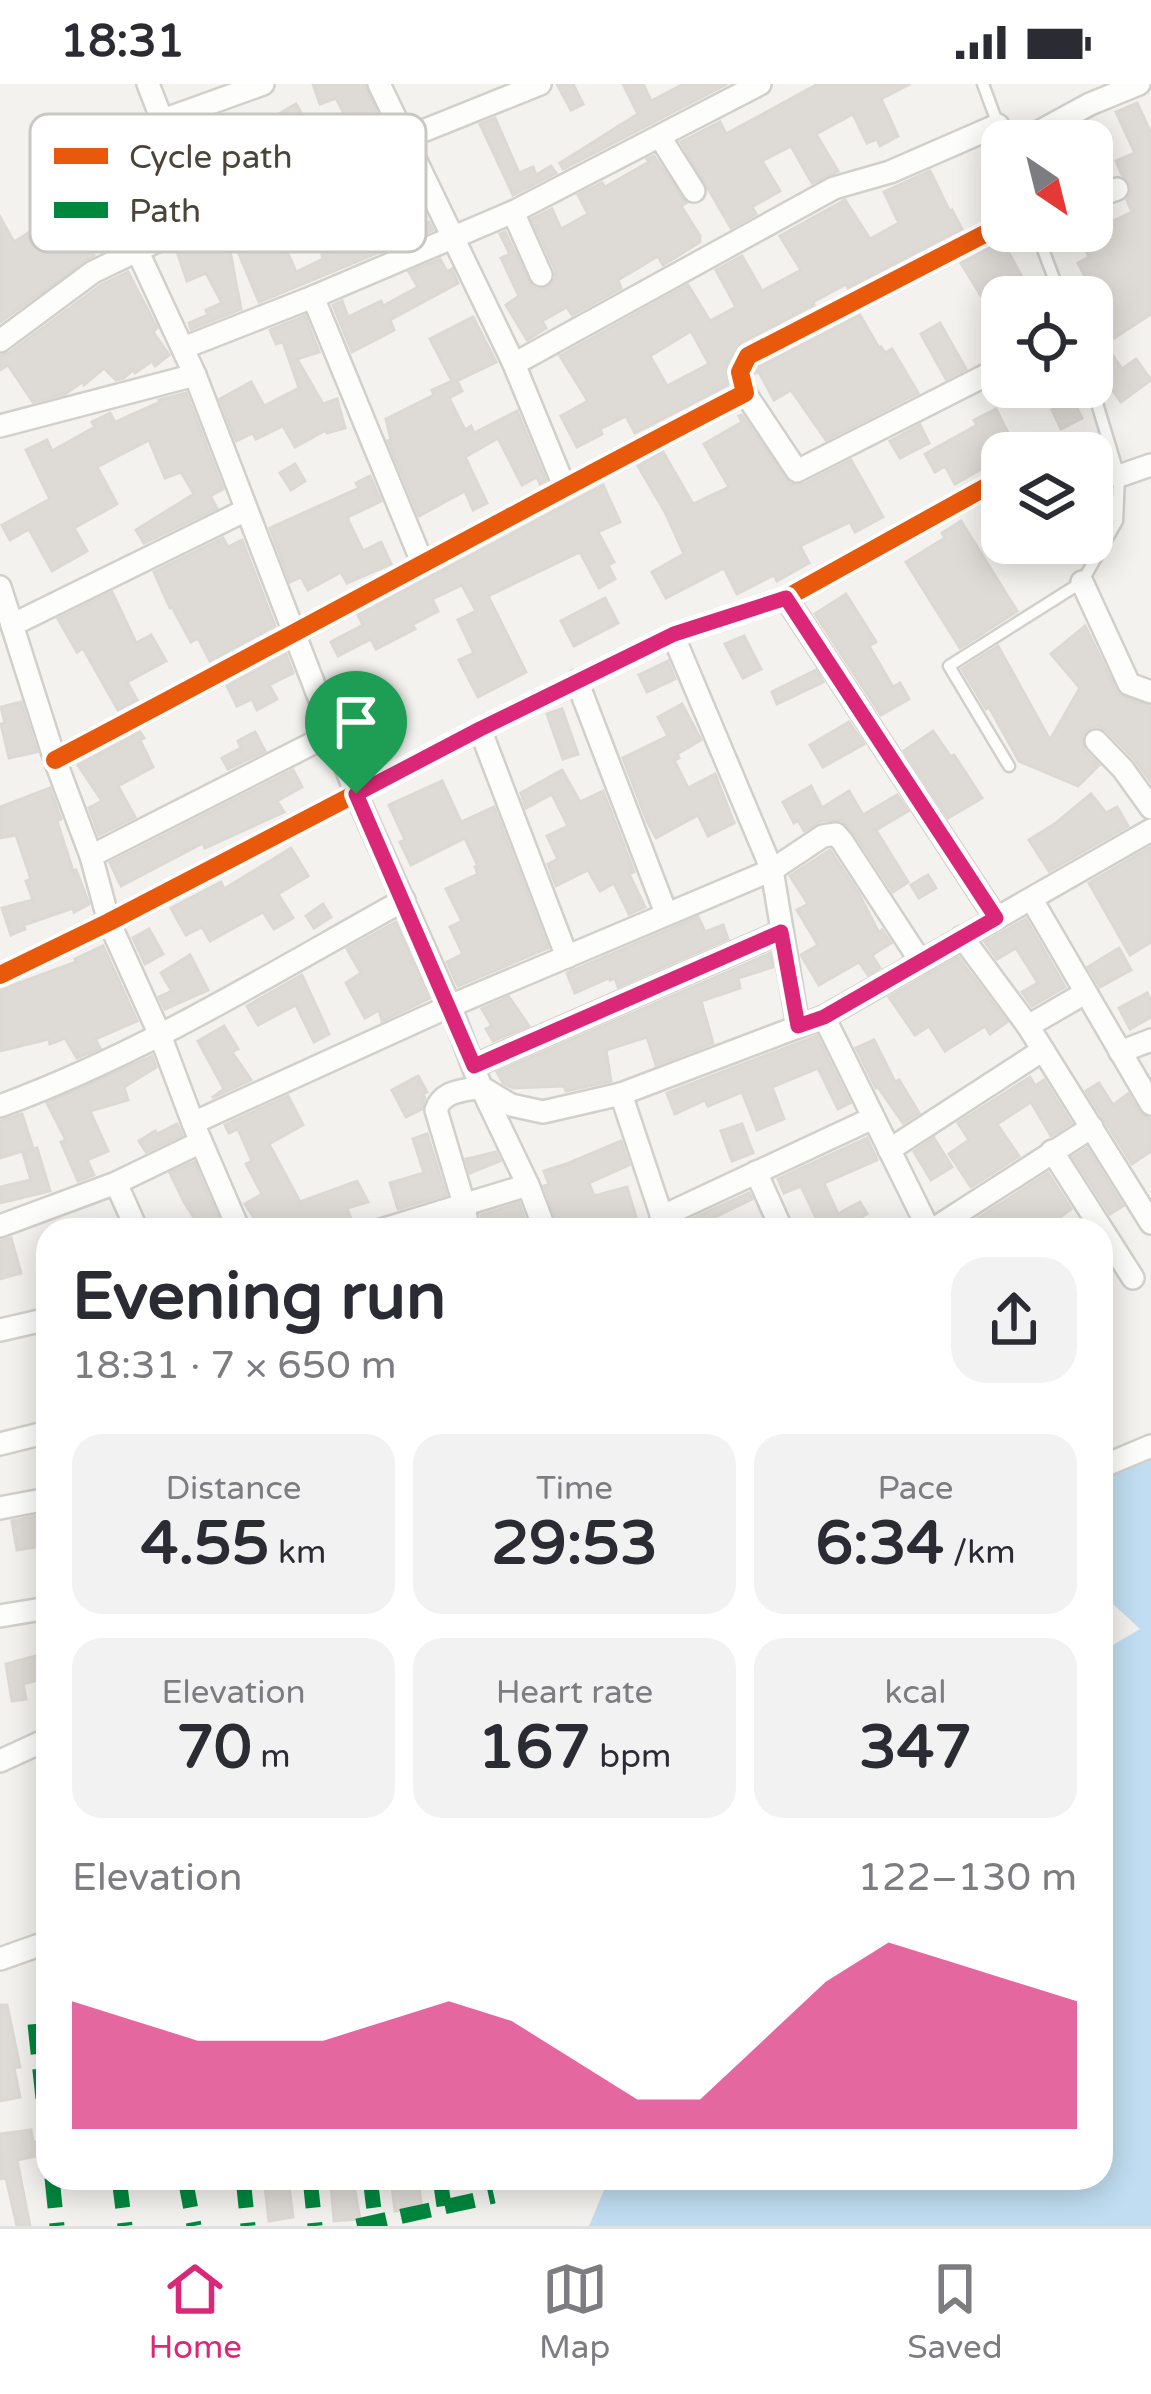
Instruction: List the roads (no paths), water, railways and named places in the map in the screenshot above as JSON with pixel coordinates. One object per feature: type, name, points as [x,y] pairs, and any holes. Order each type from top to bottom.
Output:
[{"type":"street","points":[[148,84],[160,114]]},
{"type":"street","points":[[180,114],[263,84]]},
{"type":"street","points":[[380,84],[394,114]]},
{"type":"street","points":[[426,132],[540,84]]},
{"type":"street","points":[[426,249],[513,212],[760,84]]},
{"type":"street","points":[[1051,120],[1086,94],[1139,84]]},
{"type":"street","points":[[660,137],[694,191]]},
{"type":"street","points":[[514,364],[834,188],[981,140]]},
{"type":"street","points":[[426,183],[514,364],[564,486]]},
{"type":"street","points":[[1113,190],[1117,189]]},
{"type":"street","points":[[513,212],[542,275]]},
{"type":"street","points":[[981,236],[748,356],[740,372],[745,394],[797,471],[981,378]]},
{"type":"street","points":[[0,341],[93,272],[133,252]]},
{"type":"street","points":[[138,252],[195,375],[356,794],[540,1218]]},
{"type":"street","points":[[183,348],[420,252]]},
{"type":"street","points":[[313,298],[422,562]]},
{"type":"street","points":[[0,427],[195,375]]},
{"type":"street","points":[[55,760],[745,394]]},
{"type":"street","points":[[1113,473],[1119,476],[1151,465]]},
{"type":"street","points":[[0,975],[674,634],[786,598],[981,490]]},
{"type":"street","points":[[12,625],[246,510]]},
{"type":"street","points":[[1082,582],[1129,684],[1151,692]]},
{"type":"street","points":[[0,587],[55,760],[92,856],[109,922],[234,1218]]},
{"type":"street","points":[[786,598],[996,918]]},
{"type":"street","points":[[674,634],[772,870],[798,1026]]},
{"type":"street","points":[[578,681],[666,914]]},
{"type":"street","points":[[480,729],[567,957]]},
{"type":"street","points":[[92,856],[334,733]]},
{"type":"street","points":[[1096,741],[1151,808]]},
{"type":"street","points":[[0,1226],[116,1183],[197,1132],[450,1006],[772,870],[823,836],[836,834],[921,962]]},
{"type":"street","points":[[478,1076],[511,1105],[543,1112],[621,1094],[824,1017],[1150,834]]},
{"type":"street","points":[[0,1106],[160,1035],[404,900]]},
{"type":"street","points":[[1032,900],[1151,1104]]},
{"type":"street","points":[[466,1218],[436,1110],[446,1095],[781,932]]},
{"type":"street","points":[[962,937],[1028,1026],[1151,1223]]},
{"type":"street","points":[[1028,1026],[1085,993]]},
{"type":"street","points":[[824,1017],[925,1218]]},
{"type":"street","points":[[1120,1052],[1151,1040]]},
{"type":"street","points":[[889,1150],[1043,1050]]},
{"type":"street","points":[[621,1094],[662,1218]]},
{"type":"street","points":[[673,1218],[756,1172],[873,1118]]},
{"type":"street","points":[[949,1218],[1092,1127]]},
{"type":"street","points":[[1052,1151],[1095,1218]]},
{"type":"street","points":[[756,1172],[777,1218]]},
{"type":"street","points":[[116,1183],[132,1218]]},
{"type":"street","points":[[419,1218],[528,1185]]},
{"type":"street","points":[[1113,1247],[1132,1277]]},
{"type":"street","points":[[0,1330],[36,1321]]},
{"type":"street","points":[[0,1444],[36,1435]]},
{"type":"street","points":[[1113,1462],[1151,1446]]},
{"type":"street","points":[[0,1508],[36,1501]]},
{"type":"street","points":[[0,1616],[36,1611]]},
{"type":"street","points":[[0,1761],[36,1744]]},
{"type":"street","points":[[0,1959],[36,1946]]},
{"type":"lane","points":[[983,84],[996,120]]},
{"type":"lane","points":[[1010,766],[949,666],[1082,582],[1117,521],[1119,476],[1098,408]]},
{"type":"water","points":[[1151,1451],[1151,2226],[589,2226],[604,2190],[1113,2190],[1113,1645],[1140,1629],[1113,1604],[1113,1470]]}]
